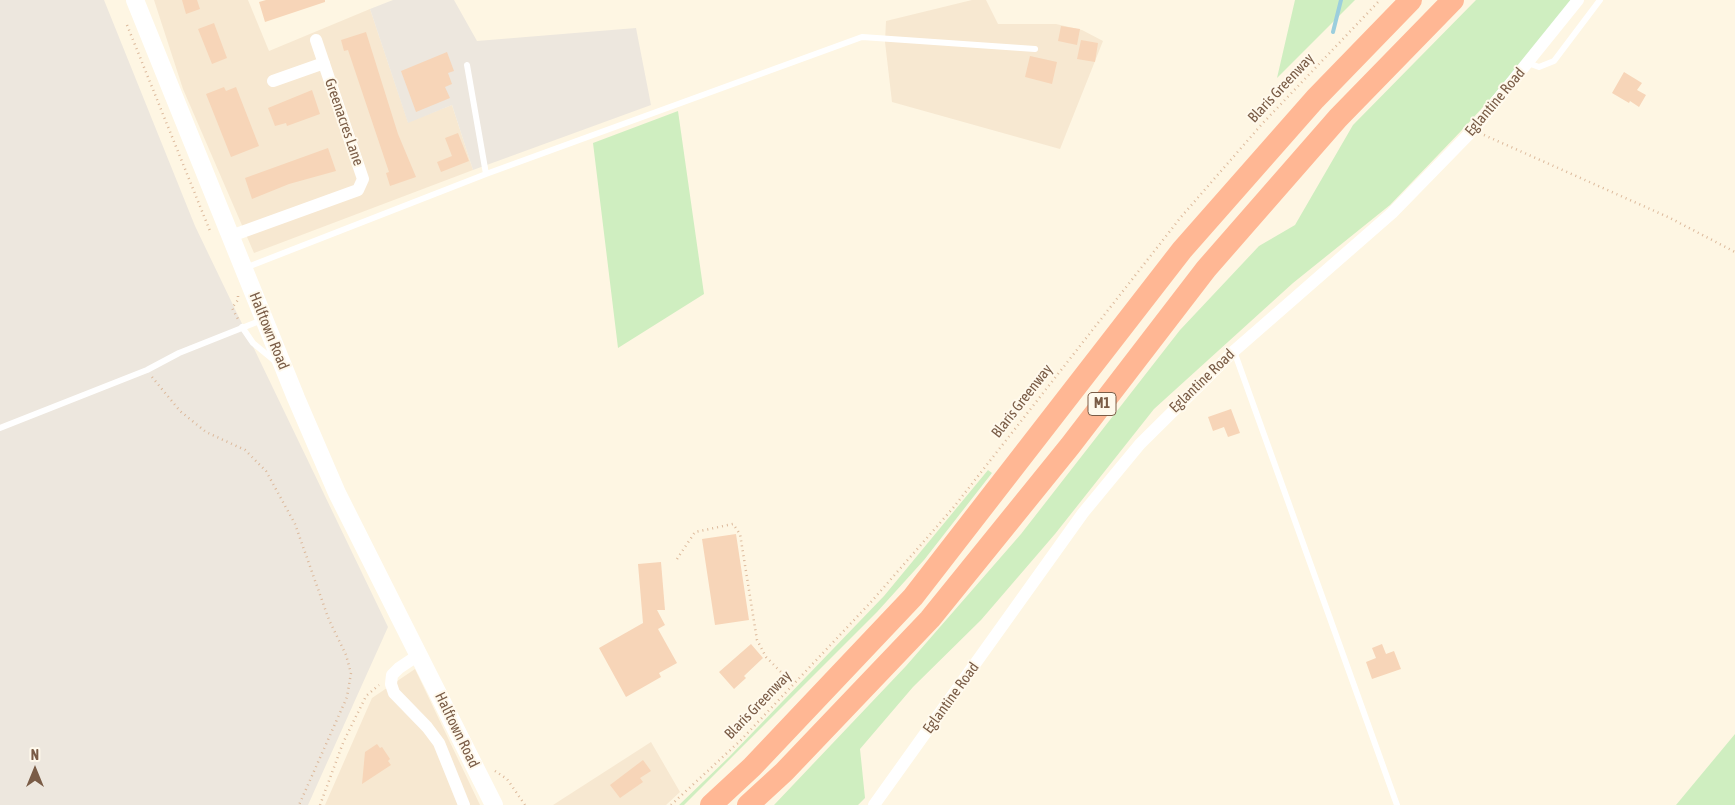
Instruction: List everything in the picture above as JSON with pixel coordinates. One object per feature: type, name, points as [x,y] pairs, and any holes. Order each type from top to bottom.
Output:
[{"type":"highway","name":"M1","points":[[711,805],[752,767],[913,597],[1182,250],[1315,99],[1411,0]]},
{"type":"highway","name":"M1","points":[[748,805],[784,772],[930,619],[1070,446],[1206,269],[1338,118],[1453,0]]},
{"type":"street","name":"Halftown Road","points":[[135,0],[284,368],[337,493],[420,654],[494,805]]},
{"type":"street","name":"Eglantine Road","points":[[874,805],[1083,513],[1140,444],[1234,351],[1392,214],[1473,130],[1578,0]]},
{"type":"street","name":"Greenacres Lane","points":[[231,236],[358,190],[363,179],[316,40]]},
{"type":"street","points":[[273,81],[324,63]]},
{"type":"street","points":[[392,675],[420,654]]},
{"type":"street","name":"Halftown Road","points":[[392,675],[391,684],[394,693],[427,727],[438,743],[464,805]]},
{"type":"lane","points":[[1528,63],[1539,66],[1554,61],[1600,0]]},
{"type":"lane","points":[[244,268],[486,174],[862,36],[1036,49]]},
{"type":"lane","points":[[467,65],[486,174]]},
{"type":"lane","points":[[0,428],[147,370],[179,353],[265,318]]},
{"type":"lane","points":[[242,327],[252,343],[284,368]]},
{"type":"lane","points":[[1234,351],[1397,805]]},
{"type":"path","name":"Blaris Greenway","points":[[671,805],[741,740],[871,602],[952,508],[1181,218],[1262,124],[1380,0]]},
{"type":"path","points":[[127,24],[192,191],[213,236]]},
{"type":"path","points":[[1473,130],[1658,212],[1735,252]]},
{"type":"path","points":[[237,291],[238,300],[232,308],[242,327]]},
{"type":"path","points":[[147,370],[180,411],[206,432],[245,450],[266,471],[295,524],[329,620],[346,655],[351,673],[347,697],[299,805]]},
{"type":"path","points":[[678,560],[696,532],[733,524],[740,534],[757,640],[766,657],[794,685]]},
{"type":"path","points":[[320,805],[343,743],[366,696],[392,675]]},
{"type":"path","points":[[476,768],[496,771],[507,779],[524,805]]},
{"type":"shaded area","points":[[0,0],[104,0],[195,226],[388,627],[308,805],[0,805]]},
{"type":"shaded area","points":[[154,0],[248,0],[269,51],[370,9],[408,122],[452,105],[473,170],[254,253],[183,89]]},
{"type":"shaded area","points":[[393,0],[454,0],[477,41],[636,28],[651,105],[473,170],[452,105],[408,123],[370,9]]},
{"type":"shaded area","points":[[972,0],[986,0],[998,24],[1056,24],[1082,30],[1103,41],[1060,149],[892,102],[885,42],[886,21]]},
{"type":"shaded area","points":[[415,669],[480,805],[325,805],[372,698]]},
{"type":"shaded area","points":[[651,742],[680,792],[666,805],[553,805]]},
{"type":"green space","points":[[1295,0],[1355,0],[1277,78]]},
{"type":"green space","points":[[1476,0],[1573,0],[1532,53],[1390,205],[1293,283],[1154,409],[1055,534],[981,620],[913,687],[860,749],[865,798],[858,805],[774,805],[906,666],[1021,534],[1180,330],[1259,246],[1295,225],[1353,125]]},
{"type":"green space","points":[[678,111],[704,294],[618,348],[593,143]]},
{"type":"green space","points":[[988,470],[992,473],[924,560],[877,612],[684,805],[679,805],[729,757],[884,596]]},
{"type":"green space","points":[[1735,734],[1735,805],[1676,805]]},
{"type":"building","points":[[182,0],[197,0],[200,9],[186,14]]},
{"type":"building","points":[[266,0],[325,0],[325,2],[265,22],[259,2]]},
{"type":"building","points":[[214,23],[227,58],[212,64],[198,29]]},
{"type":"building","points":[[1061,26],[1080,29],[1077,45],[1058,41]]},
{"type":"building","points":[[366,32],[398,134],[416,177],[390,186],[386,173],[389,172],[348,50],[344,51],[341,40]]},
{"type":"building","points":[[1081,40],[1098,43],[1095,62],[1077,59]]},
{"type":"building","points":[[447,52],[454,71],[448,73],[452,84],[445,87],[450,98],[416,112],[401,71]]},
{"type":"building","points":[[1030,56],[1057,62],[1052,84],[1025,77]]},
{"type":"building","points":[[1624,72],[1642,83],[1637,90],[1646,95],[1639,107],[1612,93]]},
{"type":"building","points":[[224,87],[226,91],[236,87],[259,146],[231,157],[206,94]]},
{"type":"building","points":[[312,90],[320,114],[287,126],[286,123],[275,126],[268,108]]},
{"type":"building","points":[[458,133],[469,161],[441,172],[437,162],[452,156],[445,138]]},
{"type":"building","points":[[328,148],[336,171],[289,184],[252,199],[245,178]]},
{"type":"building","points":[[1231,409],[1240,433],[1228,437],[1224,427],[1213,431],[1208,417]]},
{"type":"building","points":[[736,534],[749,620],[715,625],[702,539]]},
{"type":"building","points":[[661,562],[665,610],[657,610],[665,625],[658,629],[677,663],[659,673],[661,677],[626,697],[599,648],[643,623],[638,564]]},
{"type":"building","points":[[751,644],[763,658],[744,676],[746,678],[734,689],[719,672]]},
{"type":"building","points":[[1382,644],[1386,654],[1394,651],[1401,669],[1372,679],[1366,662],[1376,658],[1372,648]]},
{"type":"building","points":[[377,744],[380,748],[382,747],[390,759],[388,761],[391,765],[362,784],[365,752]]},
{"type":"building","points":[[643,760],[651,771],[640,778],[643,782],[620,798],[610,785]]},
{"type":"waterway","points":[[1333,32],[1341,0]]}]
